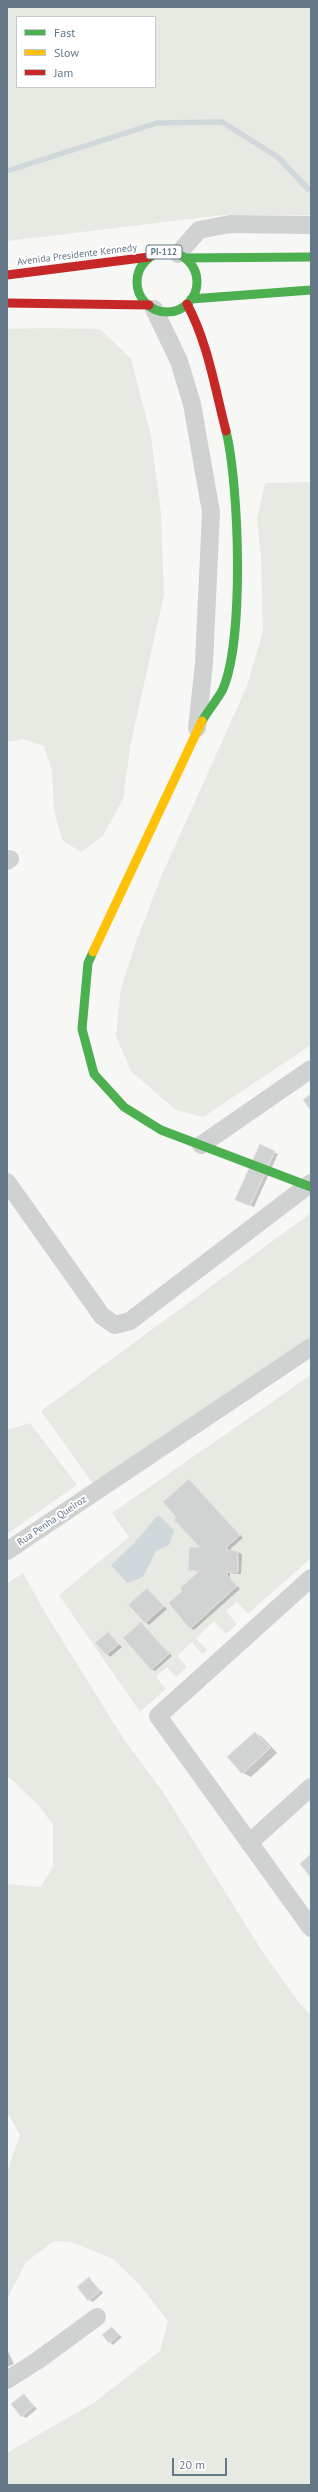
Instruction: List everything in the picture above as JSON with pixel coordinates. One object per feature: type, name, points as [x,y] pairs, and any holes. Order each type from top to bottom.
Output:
[{"type":"street","points":[[182,256],[199,230],[230,224],[311,225]]},
{"type":"street","name":"PI-112","points":[[151,307],[140,295],[136,283],[141,266],[149,257],[159,252],[182,256],[311,257]]},
{"type":"street","name":"PI-112","points":[[182,256],[193,268],[196,278],[194,294],[189,302]]},
{"type":"street","name":"Avenida Presidente Kennedy","points":[[7,275],[149,257]]},
{"type":"street","points":[[7,304],[126,303],[151,307],[169,312],[189,302],[311,290]]},
{"type":"street","points":[[189,302],[219,396],[228,439],[236,512],[237,568],[233,651],[222,690],[197,729],[88,963],[82,1029],[94,1074],[124,1107],[161,1130],[310,1188]]},
{"type":"street","points":[[151,307],[179,361],[192,404],[211,512],[204,663],[197,729]]},
{"type":"street","points":[[201,1145],[311,1069]]},
{"type":"street","points":[[7,1182],[102,1316],[115,1326],[130,1321],[310,1188]]},
{"type":"street","name":"Rua Penha Queiroz","points":[[7,1551],[311,1347]]},
{"type":"street","points":[[311,1578],[158,1716],[311,1928]]},
{"type":"street","points":[[249,1843],[311,1787]]},
{"type":"street","points":[[7,2380],[37,2361],[97,2317]]},
{"type":"shaded area","points":[[7,7],[311,7],[311,215],[223,215],[7,241]]},
{"type":"shaded area","points":[[7,329],[100,329],[131,359],[151,436],[161,513],[164,595],[131,742],[123,799],[103,836],[81,852],[62,840],[54,810],[52,771],[44,746],[23,739],[7,742]]},
{"type":"shaded area","points":[[311,482],[311,1045],[203,1117],[176,1110],[131,1071],[116,1036],[121,988],[136,942],[161,877],[247,686],[263,631],[261,558],[257,518],[265,483]]},
{"type":"shaded area","points":[[311,1213],[311,1339],[93,1484],[41,1411]]},
{"type":"shaded area","points":[[311,1375],[311,1558],[248,1614],[237,1602],[226,1611],[237,1624],[226,1634],[214,1621],[196,1638],[207,1650],[202,1654],[192,1642],[177,1656],[187,1667],[176,1677],[167,1667],[156,1677],[166,1689],[140,1712],[59,1595],[129,1537],[112,1513]],"holes":[[[189,1479],[240,1535],[227,1547],[227,1550],[238,1551],[238,1572],[227,1572],[227,1575],[237,1587],[190,1628],[168,1604],[182,1591],[180,1588],[199,1571],[188,1570],[189,1547],[199,1547],[174,1520],[176,1517],[163,1502]],[[135,1542],[169,1545],[111,1565]],[[147,1588],[164,1606],[145,1623],[128,1606]],[[141,1623],[151,1670],[123,1638]],[[108,1632],[119,1644],[106,1655],[95,1643]]]},
{"type":"shaded area","points":[[30,1423],[77,1485],[7,1534],[7,1430]]},
{"type":"shaded area","points":[[158,1515],[174,1530],[169,1545],[156,1551],[143,1577],[127,1583],[111,1565],[135,1542]]},
{"type":"shaded area","points":[[23,1573],[44,1611],[125,1741],[163,1792],[262,1951],[301,2005],[311,2015],[311,2485],[7,2485],[7,2453],[95,2402],[160,2351],[168,2321],[139,2284],[113,2259],[72,2242],[54,2241],[26,2262],[7,2299],[7,2172],[20,2135],[7,2112],[7,1884],[40,1887],[53,1867],[53,1825],[39,1806],[7,1775],[7,1584]]},
{"type":"building","points":[[311,1094],[311,1111],[303,1100]]},
{"type":"building","points":[[260,1144],[275,1151],[250,1206],[235,1200]]},
{"type":"building","points":[[189,1479],[240,1535],[227,1547],[227,1550],[238,1551],[238,1572],[227,1572],[227,1575],[237,1586],[190,1629],[168,1603],[182,1591],[180,1588],[199,1571],[188,1571],[189,1547],[199,1547],[174,1520],[176,1517],[163,1502]]},
{"type":"building","points":[[147,1588],[164,1606],[145,1623],[128,1605]]},
{"type":"building","points":[[141,1622],[169,1654],[151,1670],[123,1638]]},
{"type":"building","points":[[108,1632],[119,1644],[106,1655],[95,1643]]},
{"type":"building","points":[[255,1732],[270,1748],[242,1774],[227,1757]]},
{"type":"building","points":[[311,1854],[311,1878],[300,1864]]},
{"type":"building","points":[[89,2277],[100,2291],[88,2301],[77,2287]]},
{"type":"building","points":[[112,2327],[119,2335],[109,2343],[102,2335]]},
{"type":"building","points":[[24,2394],[34,2406],[21,2417],[11,2404]]},
{"type":"waterway","points":[[7,171],[157,123],[222,122],[278,157],[308,189]]},
{"type":"traffic: fast","points":[[167,252],[184,257],[192,265],[197,282],[192,299],[184,307],[167,312],[150,307],[142,299],[137,282],[142,265],[150,257],[167,252]]},
{"type":"traffic: fast","points":[[185,258],[311,257]]},
{"type":"traffic: fast","points":[[191,299],[311,290]]},
{"type":"traffic: fast","points":[[202,721],[222,691],[229,668],[234,637],[237,601],[237,524],[231,455],[226,431]]},
{"type":"traffic: fast","points":[[93,952],[88,963],[82,1029],[94,1074],[124,1107],[161,1130],[311,1187]]},
{"type":"traffic: slow","points":[[93,952],[202,721]]},
{"type":"traffic: jam","points":[[7,275],[149,257]]},
{"type":"traffic: jam","points":[[7,303],[149,305]]},
{"type":"traffic: jam","points":[[187,304],[206,350],[226,431]]}]
